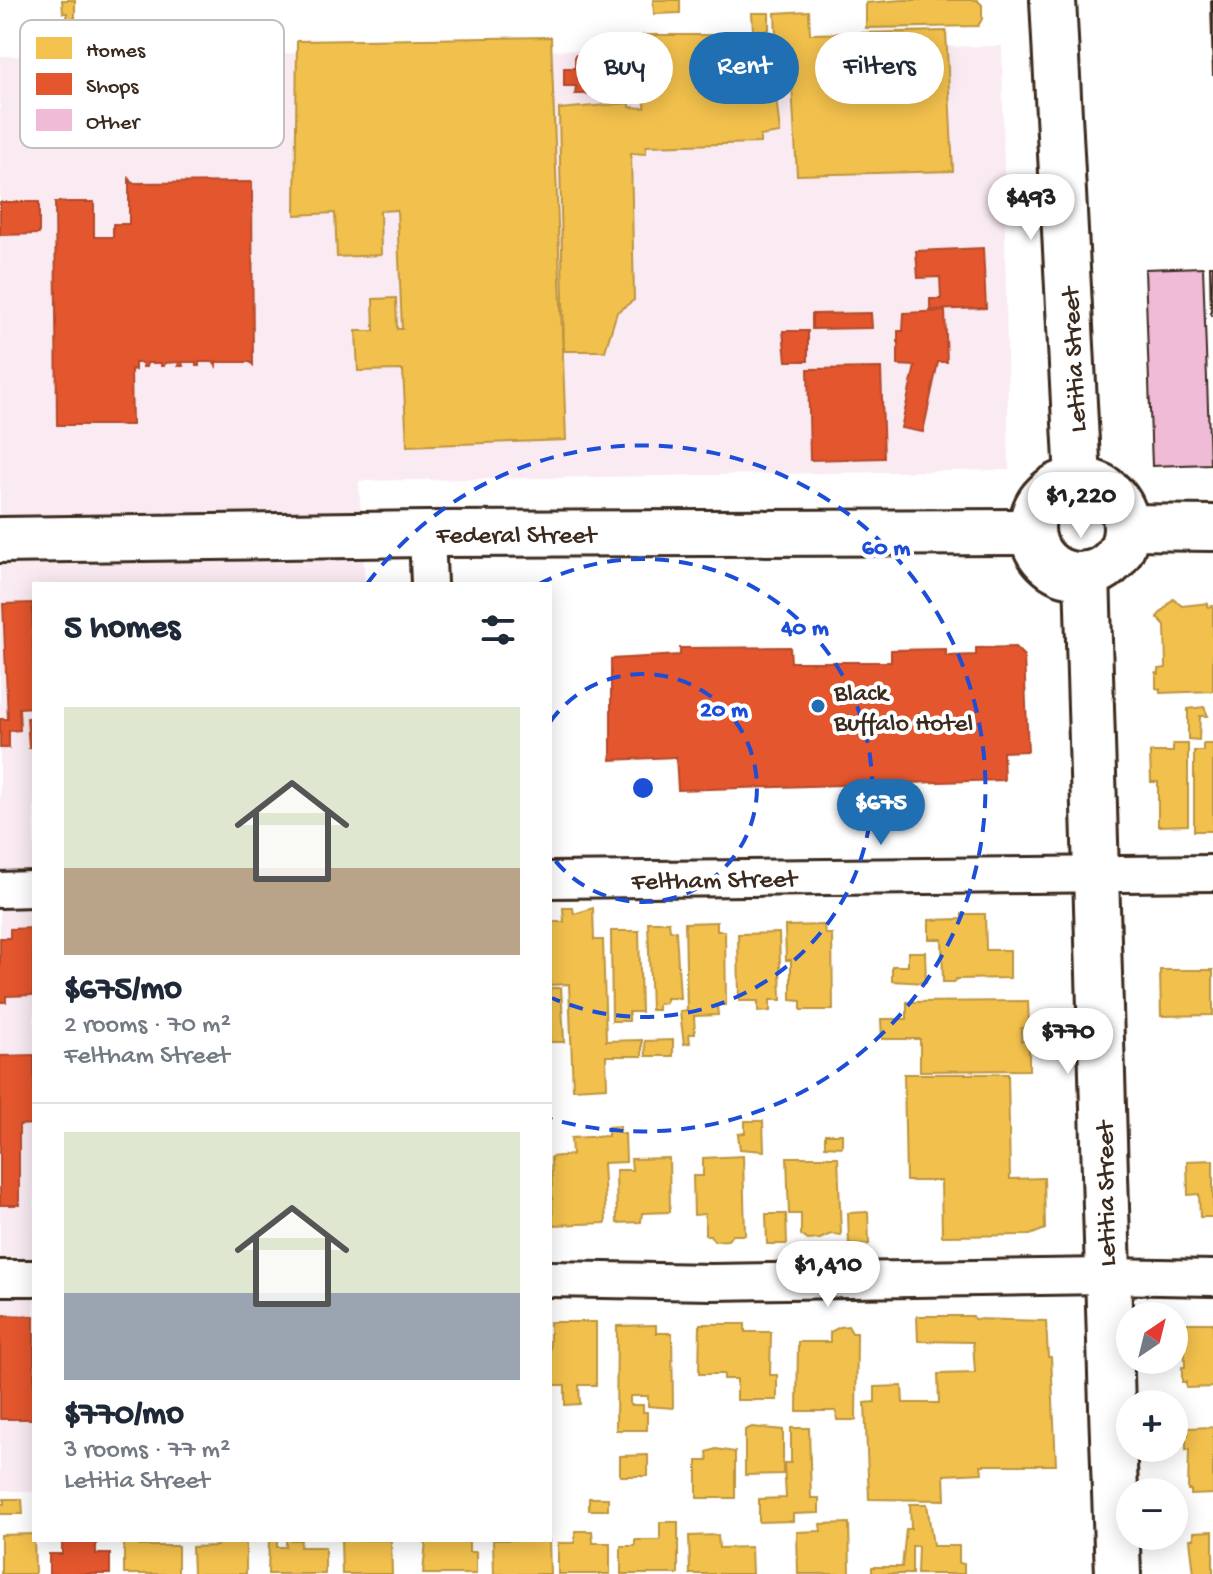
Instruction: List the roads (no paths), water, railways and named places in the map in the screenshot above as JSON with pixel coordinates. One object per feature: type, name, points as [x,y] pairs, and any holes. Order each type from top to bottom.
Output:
[{"type":"street","name":"Letitia Street","points":[[1053,0],[1078,480]]},
{"type":"street","points":[[1078,480],[1096,483],[1112,494],[1123,509],[1127,527],[1124,544],[1115,559],[1102,569],[1087,574],[1067,573],[1050,565],[1038,550],[1032,532],[1033,516],[1049,491],[1063,483],[1078,480]]},
{"type":"street","points":[[1127,527],[1213,528]]},
{"type":"street","name":"Federal Street","points":[[0,540],[427,534],[1032,532]]},
{"type":"street","points":[[427,534],[429,582]]},
{"type":"street","name":"Letitia Street","points":[[1087,574],[1106,1276],[1118,1574]]},
{"type":"street","name":"Feltham Street","points":[[552,880],[1213,873]]},
{"type":"street","points":[[0,890],[32,889]]},
{"type":"street","points":[[552,1279],[712,1282],[1106,1276],[1213,1278]]},
{"type":"street","points":[[0,1278],[32,1278]]},
{"type":"place","name":"Black Buffalo Hotel","points":[[818,706]]}]
